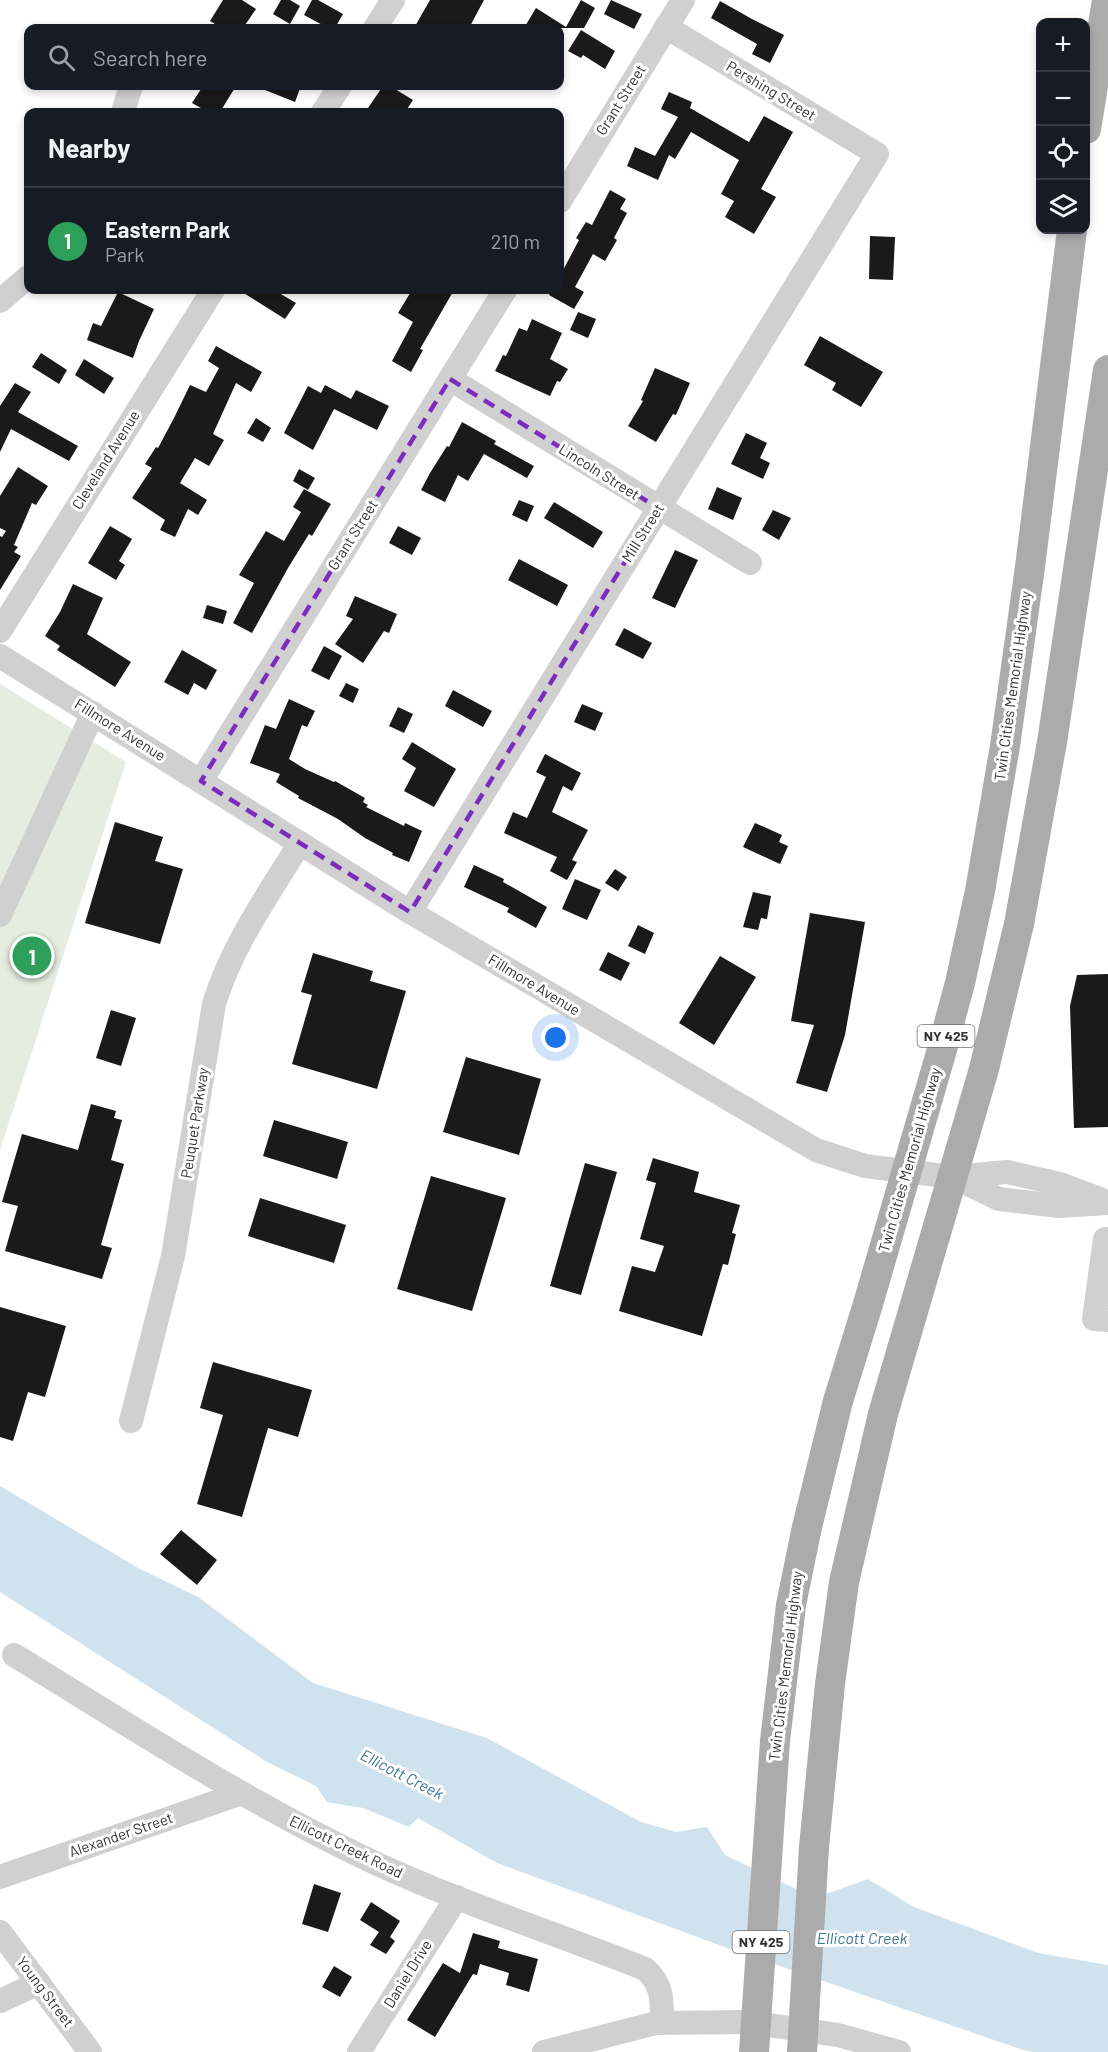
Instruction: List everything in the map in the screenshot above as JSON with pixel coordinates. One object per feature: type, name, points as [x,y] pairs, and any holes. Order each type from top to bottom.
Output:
[{"type":"main road","points":[[1086,126],[1107,0]]},
{"type":"main road","name":"Twin Cities Memorial Highway","points":[[754,2052],[775,1742],[791,1605],[807,1527],[838,1401],[960,983],[980,891],[1002,768],[1030,567],[1072,234]]},
{"type":"main road","name":"NY 425","points":[[802,2052],[814,1846],[830,1684],[844,1582],[883,1414],[984,1069],[1019,924],[1052,742],[1108,370]]},
{"type":"street","points":[[378,24],[393,0]]},
{"type":"street","name":"Grant Street","points":[[564,194],[683,0]]},
{"type":"street","name":"Pershing Street","points":[[666,27],[877,154]]},
{"type":"street","points":[[124,108],[129,90]]},
{"type":"street","points":[[326,108],[337,90]]},
{"type":"street","name":"Mill Street","points":[[410,912],[877,154]]},
{"type":"street","points":[[0,301],[24,280]]},
{"type":"street","name":"Cleveland Avenue","points":[[0,631],[211,294]]},
{"type":"street","name":"Grant Street","points":[[201,780],[503,294]]},
{"type":"street","name":"Lincoln Street","points":[[450,379],[750,563]]},
{"type":"street","name":"Fillmore Avenue","points":[[0,656],[410,912],[816,1150],[865,1166],[953,1177],[1007,1172],[1060,1184],[1108,1202]]},
{"type":"street","points":[[0,915],[93,713]]},
{"type":"street","name":"Peuquet Parkway","points":[[131,1421],[173,1256],[214,1004],[234,950],[300,843]]},
{"type":"street","points":[[1105,1239],[1094,1319],[1108,1320]]},
{"type":"street","name":"Ellicott Creek Road","points":[[14,1655],[242,1793],[317,1835],[430,1887],[645,1969],[654,1977],[659,1986],[662,1998],[662,2023]]},
{"type":"street","name":"Alexander Street","points":[[0,1877],[242,1793]]},
{"type":"street","name":"Daniel Drive","points":[[359,2052],[457,1897]]},
{"type":"street","name":"Young Street","points":[[0,1932],[90,2052]]},
{"type":"street","points":[[0,2001],[39,1983]]},
{"type":"street","points":[[544,2052],[597,2037],[662,2023],[748,2022],[838,2035],[899,2052]]},
{"type":"highlighted area","points":[[450,379],[658,508],[410,912],[201,781]]},
{"type":"shaded area","points":[[0,684],[126,762],[0,1150]]},
{"type":"water","name":"Ellicott Creek","points":[[0,1486],[140,1569],[198,1597],[313,1683],[487,1738],[641,1822],[676,1832],[707,1827],[725,1855],[815,1898],[868,1879],[914,1907],[1038,1953],[1108,1965],[1108,2052],[1033,2052],[1020,2049],[719,1945],[497,1863],[418,1818],[409,1827],[363,1808],[327,1802],[316,1786],[267,1762],[0,1592]]},
{"type":"building","points":[[223,0],[242,0],[256,9],[246,24],[215,24],[210,21]]},
{"type":"building","points":[[281,0],[290,0],[300,6],[290,24],[273,14]]},
{"type":"building","points":[[312,0],[318,0],[343,14],[337,24],[321,24],[304,15]]},
{"type":"building","points":[[430,0],[484,0],[471,24],[416,24]]},
{"type":"building","points":[[581,0],[595,8],[584,28],[564,28],[564,26],[566,27]]},
{"type":"building","points":[[611,0],[642,14],[634,29],[604,14]]},
{"type":"building","points":[[720,1],[784,35],[770,63],[752,54],[757,44],[711,18]]},
{"type":"building","points":[[536,8],[561,24],[526,24]]},
{"type":"building","points":[[581,30],[615,51],[605,69],[583,55],[581,58],[568,51]]},
{"type":"building","points":[[200,90],[234,90],[222,108],[201,108],[192,103]]},
{"type":"building","points":[[265,90],[300,90],[295,102]]},
{"type":"building","points":[[380,90],[397,90],[413,100],[408,108],[368,108]]},
{"type":"building","points":[[669,92],[692,102],[690,108],[749,142],[764,116],[793,132],[761,189],[776,197],[754,234],[725,217],[734,201],[721,194],[739,160],[691,132],[675,159],[669,155],[658,180],[627,166],[635,147],[655,156],[678,117],[661,109]]},
{"type":"building","points":[[610,190],[626,199],[620,209],[627,213],[614,238],[617,240],[605,261],[593,254],[575,287],[584,292],[574,309],[549,295],[564,294],[564,268],[579,240],[576,238],[586,222],[592,225]]},
{"type":"building","points":[[870,236],[895,237],[893,280],[869,279]]},
{"type":"building","points":[[117,294],[122,294],[154,309],[133,358],[87,340],[93,323],[101,326]]},
{"type":"building","points":[[245,294],[281,294],[296,303],[285,319]]},
{"type":"building","points":[[410,294],[452,294],[420,349],[423,350],[411,372],[392,361],[413,322],[398,313]]},
{"type":"building","points":[[578,312],[596,319],[588,338],[570,330]]},
{"type":"building","points":[[532,319],[562,333],[550,359],[568,369],[560,382],[557,381],[550,396],[495,371],[503,355],[506,356],[519,328],[527,331]]},
{"type":"building","points":[[820,336],[883,372],[861,407],[832,390],[836,383],[804,365]]},
{"type":"building","points":[[216,346],[262,372],[251,392],[236,383],[213,434],[224,440],[209,466],[195,458],[180,483],[207,500],[198,515],[188,509],[175,537],[160,530],[165,520],[132,498],[152,468],[145,464],[156,447],[158,448],[190,385],[206,392],[219,368],[208,361]]},
{"type":"building","points":[[41,353],[67,370],[59,384],[32,367]]},
{"type":"building","points":[[84,359],[114,378],[104,394],[75,375]]},
{"type":"building","points":[[655,368],[690,383],[676,415],[673,414],[656,442],[628,426],[643,401],[641,400]]},
{"type":"building","points":[[15,383],[31,392],[18,412],[78,446],[69,461],[11,429],[0,452],[0,406]]},
{"type":"building","points":[[325,385],[351,399],[356,390],[389,406],[377,430],[334,409],[313,450],[284,433],[308,386],[321,393]]},
{"type":"building","points":[[256,418],[271,428],[263,442],[247,433]]},
{"type":"building","points":[[462,422],[496,441],[494,444],[534,466],[527,478],[484,454],[468,481],[458,475],[445,502],[421,490]]},
{"type":"building","points":[[746,433],[767,443],[760,458],[770,463],[763,479],[731,464]]},
{"type":"building","points":[[18,467],[48,486],[36,505],[32,503],[14,545],[18,547],[14,552],[21,556],[0,590],[0,536],[2,537],[6,531],[0,528],[0,496]]},
{"type":"building","points":[[299,469],[315,478],[308,490],[293,481]]},
{"type":"building","points":[[717,487],[742,498],[733,520],[708,509]]},
{"type":"building","points":[[304,489],[331,504],[312,536],[309,534],[288,568],[252,633],[233,623],[254,583],[239,575],[266,531],[284,541],[301,512],[293,507]]},
{"type":"building","points":[[519,500],[534,506],[527,522],[512,515]]},
{"type":"building","points":[[554,502],[603,532],[593,548],[544,518]]},
{"type":"building","points":[[773,510],[791,518],[779,540],[762,530]]},
{"type":"building","points":[[110,526],[132,539],[119,561],[125,565],[116,580],[88,563]]},
{"type":"building","points":[[398,526],[421,538],[412,555],[389,543]]},
{"type":"building","points":[[675,550],[698,560],[675,608],[652,598]]},
{"type":"building","points":[[519,559],[568,585],[557,606],[508,580]]},
{"type":"building","points":[[73,584],[103,598],[87,634],[131,662],[115,687],[57,650],[60,646],[45,636],[60,612]]},
{"type":"building","points":[[355,596],[397,614],[389,633],[384,631],[363,663],[335,644],[353,619],[346,616]]},
{"type":"building","points":[[207,605],[227,611],[223,624],[203,618]]},
{"type":"building","points":[[624,628],[652,643],[643,659],[615,645]]},
{"type":"building","points":[[324,646],[342,656],[329,680],[311,671]]},
{"type":"building","points":[[182,650],[217,670],[206,690],[194,683],[188,695],[164,682]]},
{"type":"building","points":[[346,683],[359,689],[353,703],[339,696]]},
{"type":"building","points":[[453,690],[492,711],[483,727],[445,706]]},
{"type":"building","points":[[289,699],[315,711],[307,727],[302,725],[289,759],[365,798],[363,802],[368,805],[366,807],[404,826],[405,823],[422,831],[409,862],[392,855],[393,853],[365,838],[338,819],[298,798],[299,796],[276,782],[280,774],[250,763],[265,725],[276,729]]},
{"type":"building","points":[[582,704],[603,713],[595,731],[574,722]]},
{"type":"building","points":[[398,707],[413,714],[404,733],[389,726]]},
{"type":"building","points":[[412,742],[456,769],[434,807],[404,791],[416,768],[402,759]]},
{"type":"building","points":[[545,754],[581,773],[572,791],[563,786],[552,812],[588,830],[572,860],[577,862],[567,880],[550,871],[557,857],[504,833],[513,812],[527,818],[546,777],[536,772]]},
{"type":"building","points":[[115,822],[163,837],[155,861],[183,869],[160,944],[85,923]]},
{"type":"building","points":[[755,823],[782,835],[779,842],[788,846],[780,864],[743,847]]},
{"type":"building","points":[[474,865],[504,879],[503,882],[547,907],[536,928],[507,912],[509,908],[464,887]]},
{"type":"building","points":[[615,869],[627,877],[618,891],[605,883]]},
{"type":"building","points":[[575,879],[601,890],[587,920],[562,909]]},
{"type":"building","points":[[753,892],[771,896],[767,919],[761,918],[758,930],[743,927]]},
{"type":"building","points":[[810,913],[865,922],[845,1035],[827,1092],[796,1083],[814,1025],[791,1021]]},
{"type":"building","points":[[638,925],[654,933],[645,954],[628,946]]},
{"type":"building","points":[[608,952],[630,963],[621,981],[599,970]]},
{"type":"building","points":[[313,953],[373,971],[370,981],[406,991],[377,1089],[292,1064],[312,995],[301,992]]},
{"type":"building","points":[[720,956],[756,977],[714,1045],[679,1023]]},
{"type":"building","points":[[1108,974],[1108,1127],[1074,1128],[1070,1006],[1077,975]]},
{"type":"building","points":[[111,1010],[136,1018],[121,1066],[96,1058]]},
{"type":"building","points":[[466,1057],[541,1079],[519,1155],[443,1132]]},
{"type":"building","points":[[91,1104],[116,1111],[114,1118],[122,1120],[111,1160],[124,1164],[101,1245],[112,1248],[102,1279],[5,1251],[18,1206],[2,1202],[22,1134],[78,1150]]},
{"type":"building","points":[[274,1120],[348,1142],[337,1179],[263,1156]]},
{"type":"building","points":[[653,1158],[699,1172],[694,1192],[740,1205],[732,1233],[736,1234],[728,1265],[723,1264],[702,1336],[619,1311],[632,1266],[655,1272],[664,1246],[640,1239],[656,1183],[646,1180]]},
{"type":"building","points":[[585,1163],[617,1172],[581,1295],[550,1286]]},
{"type":"building","points":[[431,1176],[506,1198],[472,1311],[397,1289]]},
{"type":"building","points":[[260,1198],[346,1225],[334,1263],[248,1236]]},
{"type":"building","points":[[0,1307],[66,1326],[45,1397],[28,1392],[13,1441],[0,1437]]},
{"type":"building","points":[[213,1362],[312,1390],[298,1437],[268,1428],[242,1517],[197,1504],[223,1415],[200,1408]]},
{"type":"building","points":[[181,1530],[217,1560],[197,1585],[160,1554]]},
{"type":"building","points":[[314,1884],[341,1893],[328,1932],[302,1924]]},
{"type":"building","points":[[371,1902],[400,1921],[390,1937],[395,1941],[386,1954],[370,1945],[379,1932],[360,1920]]},
{"type":"building","points":[[473,1933],[500,1941],[498,1948],[538,1959],[529,1992],[506,1985],[509,1973],[480,1964],[477,1975],[473,1974],[435,2037],[407,2020],[443,1963],[460,1973]]},
{"type":"building","points":[[334,1966],[352,1977],[340,1997],[322,1987]]},
{"type":"place","name":"Eastern Park","points":[[32,956]]}]
